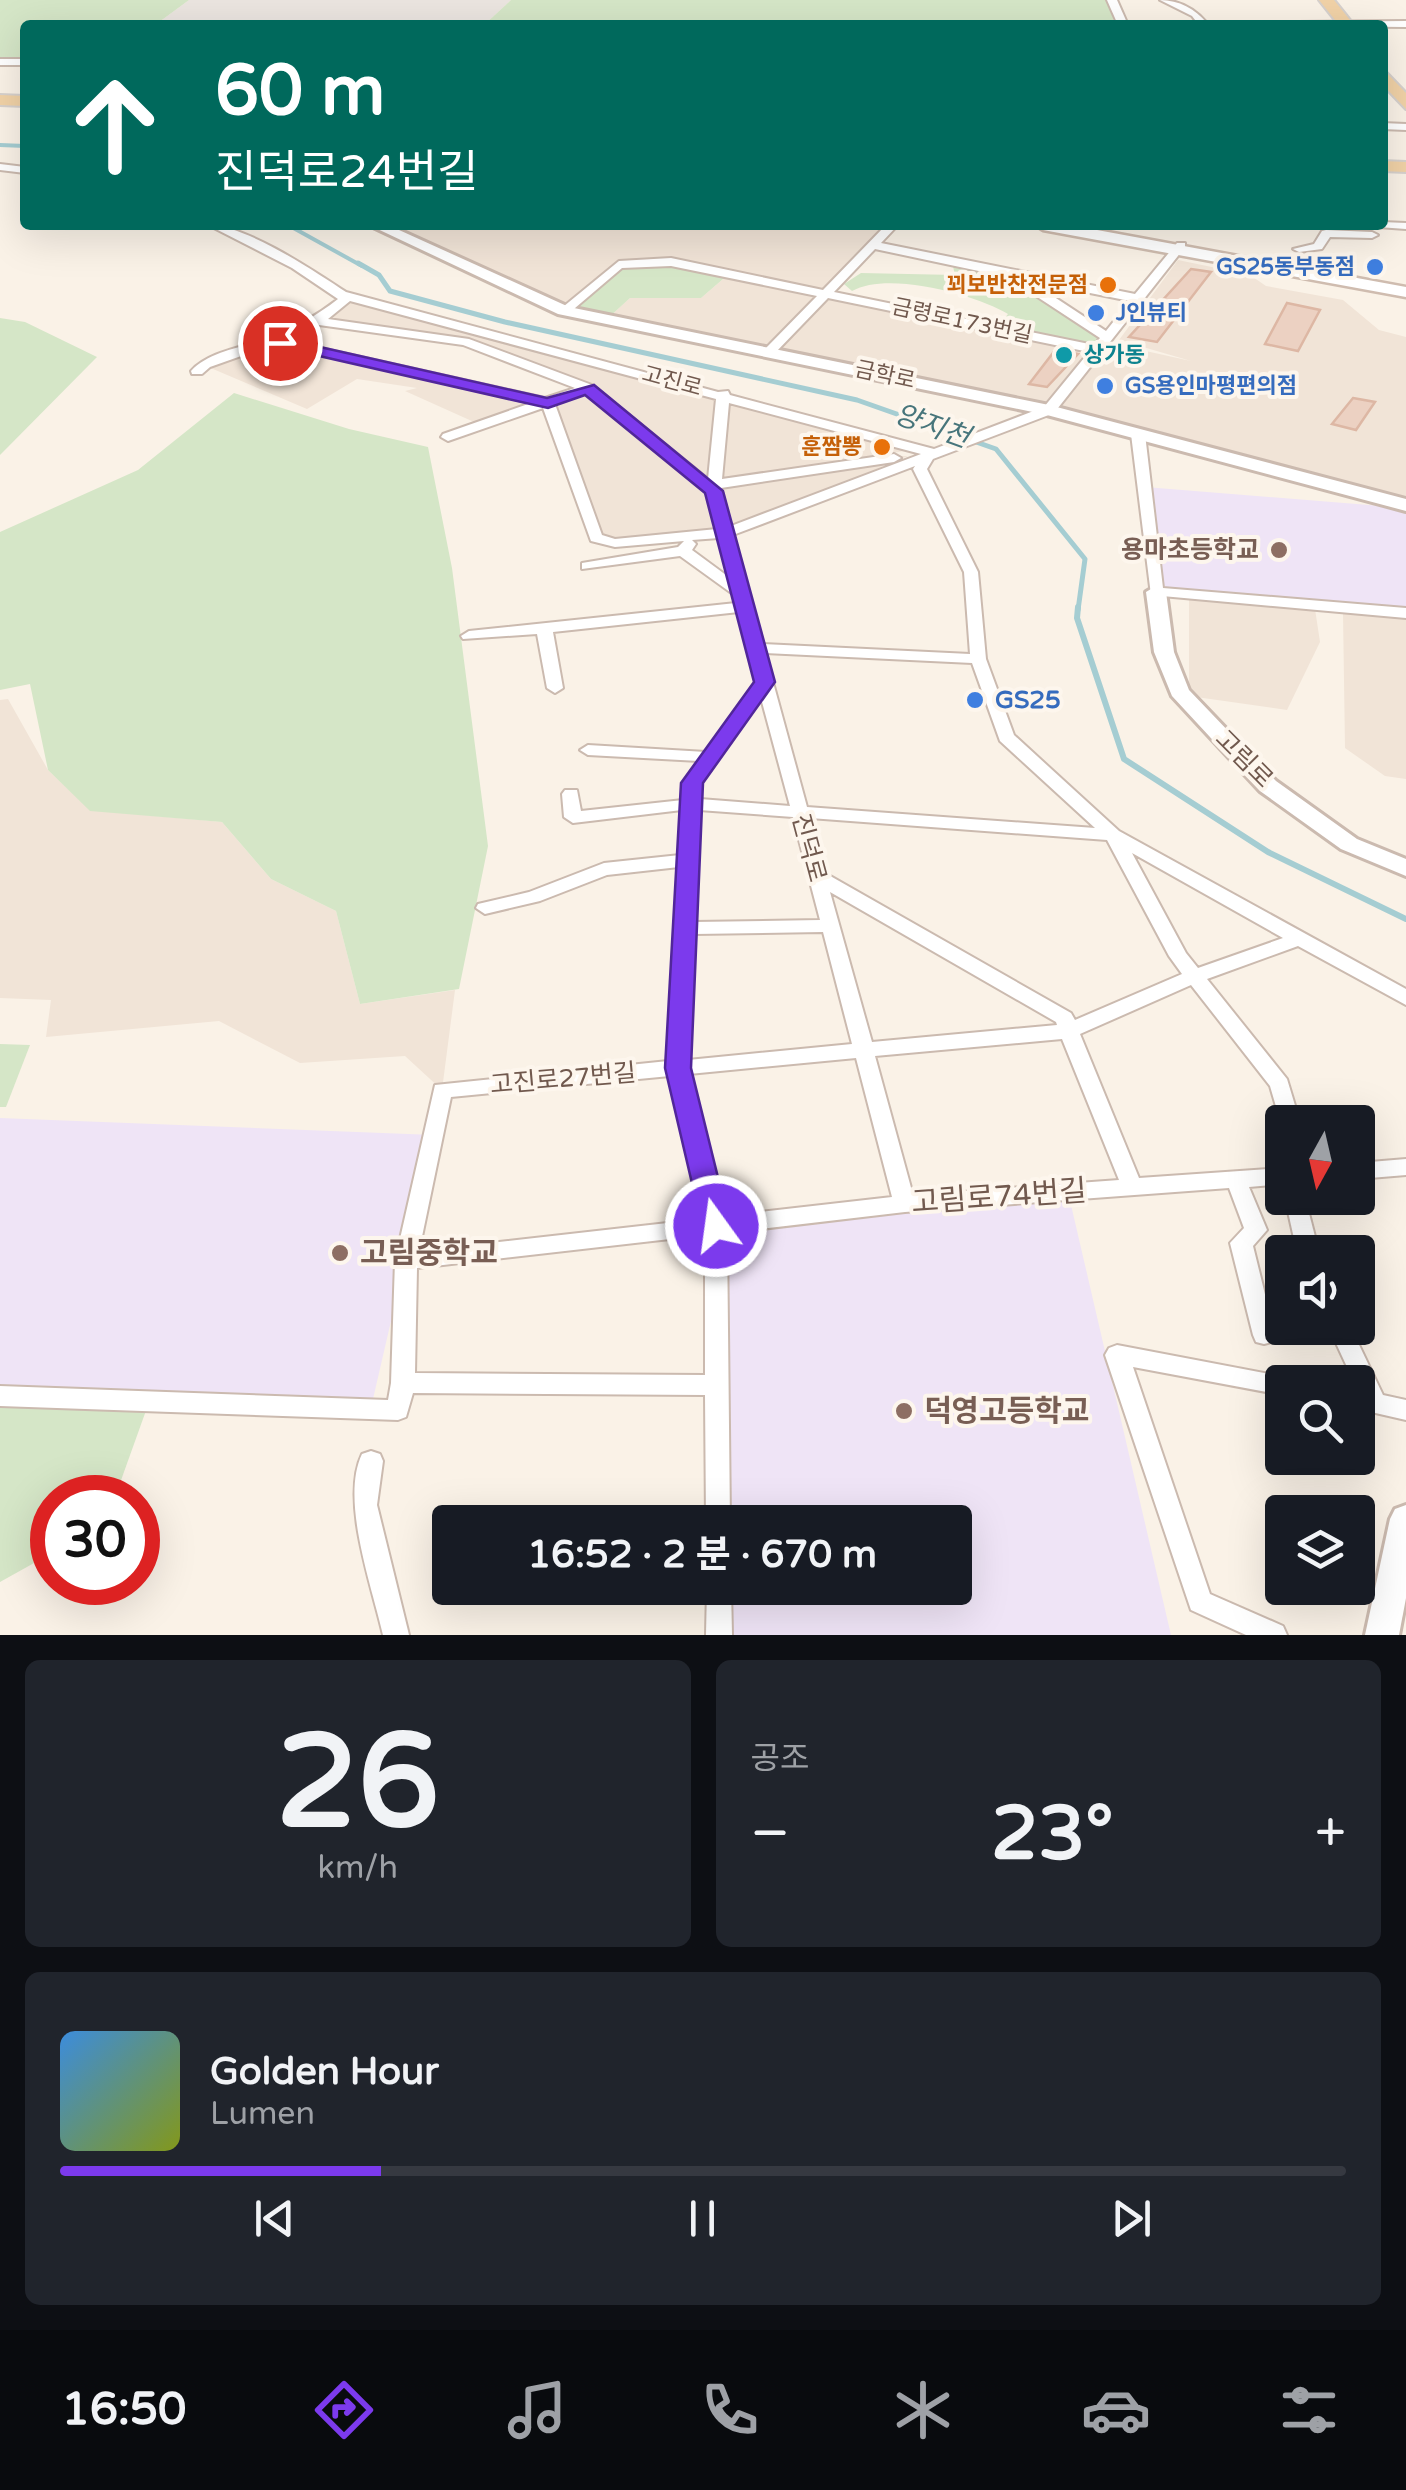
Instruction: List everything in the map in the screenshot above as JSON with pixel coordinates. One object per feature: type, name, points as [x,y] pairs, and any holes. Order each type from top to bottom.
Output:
[{"type":"main road","points":[[1326,0],[1344,20]]},
{"type":"main road","points":[[1388,80],[1406,104]]},
{"type":"main road","points":[[1072,230],[1406,289]]},
{"type":"main road","points":[[1097,230],[1179,248]]},
{"type":"street","points":[[1165,0],[1202,20]]},
{"type":"street","name":"고진로","points":[[224,230],[296,265],[342,295],[934,451]]},
{"type":"street","name":"금학로","points":[[387,230],[564,311],[770,351],[1138,434],[1406,505]]},
{"type":"street","points":[[770,351],[887,230]]},
{"type":"street","points":[[1299,249],[1318,247],[1326,233],[1368,230]]},
{"type":"street","name":"금령로173번길","points":[[873,245],[1140,299]]},
{"type":"street","points":[[548,403],[596,538],[614,542],[725,533],[1041,412],[1098,350],[1179,248]]},
{"type":"street","name":"금령로173번길","points":[[564,311],[620,265],[671,262],[1098,350]]},
{"type":"street","name":"금령로173번길","points":[[1011,274],[1108,338]]},
{"type":"street","points":[[197,371],[205,364],[278,339],[318,320],[344,300],[342,295]]},
{"type":"street","points":[[318,320],[465,342],[588,388],[713,488],[934,451]]},
{"type":"street","points":[[278,339],[280,343],[548,403]]},
{"type":"street","points":[[448,437],[588,388]]},
{"type":"street","name":"진덕로","points":[[723,394],[713,488],[905,1204]]},
{"type":"street","name":"고림로","points":[[1138,434],[1164,652],[1179,692],[1268,786],[1349,844],[1406,868]]},
{"type":"street","points":[[934,451],[920,469],[971,572],[978,660],[1006,737],[1113,835],[1406,998]]},
{"type":"street","points":[[587,566],[683,551],[696,535]]},
{"type":"street","points":[[683,551],[743,600]]},
{"type":"street","points":[[1156,592],[1406,614]]},
{"type":"street","points":[[469,636],[743,600]]},
{"type":"street","points":[[544,628],[555,688]]},
{"type":"street","points":[[756,648],[978,660]]},
{"type":"street","points":[[718,1505],[716,1226],[678,1068],[690,804],[692,783],[765,682]]},
{"type":"street","points":[[588,750],[710,758]]},
{"type":"street","points":[[571,794],[572,818],[690,804],[1113,835]]},
{"type":"street","points":[[1113,835],[1178,956],[1280,1084],[1286,1105]]},
{"type":"street","points":[[485,908],[534,897],[604,870],[688,860]]},
{"type":"street","points":[[817,876],[1064,1018],[1132,1187]]},
{"type":"street","points":[[686,928],[830,926]]},
{"type":"street","name":"고진로27번길","points":[[406,1261],[442,1090],[1069,1031],[1194,976],[1299,939]]},
{"type":"street","points":[[1375,1169],[1406,1167]]},
{"type":"street","name":"고림로74번길","points":[[406,1261],[905,1204],[1265,1177]]},
{"type":"street","points":[[1236,1180],[1256,1230],[1240,1242],[1264,1335]]},
{"type":"street","points":[[0,1396],[398,1410],[403,1383],[406,1261]]},
{"type":"street","points":[[1265,1382],[1117,1355],[1200,1602],[1274,1635]]},
{"type":"street","points":[[403,1383],[717,1385]]},
{"type":"street","points":[[1375,1403],[1406,1410]]},
{"type":"street","points":[[371,1461],[365,1504],[396,1635]]},
{"type":"street","points":[[1382,1635],[1406,1518]]},
{"type":"street","points":[[719,1605],[720,1635]]},
{"type":"shaded area","points":[[189,0],[511,0],[489,20],[162,20]]},
{"type":"shaded area","points":[[387,230],[882,230],[827,291],[1098,350],[1105,342],[1191,361],[1119,340],[1178,260],[1250,275],[1266,286],[1343,300],[1379,330],[1406,337],[1406,505],[1049,410],[607,319],[630,298],[701,298],[729,274],[564,311]]},
{"type":"shaded area","points":[[353,294],[721,394],[713,491],[723,532],[615,541],[596,537],[549,405],[589,390],[465,342],[335,325],[328,318],[331,311]]},
{"type":"shaded area","points":[[270,344],[541,404],[474,422],[405,391],[417,388],[357,379],[307,409],[206,366]]},
{"type":"shaded area","points":[[726,396],[916,449],[716,483]]},
{"type":"shaded area","points":[[908,456],[728,531],[716,485]]},
{"type":"shaded area","name":"용마초등학교","points":[[1145,487],[1406,508],[1406,613],[1156,592]]},
{"type":"shaded area","points":[[1189,599],[1315,609],[1320,642],[1287,710],[1189,696]]},
{"type":"shaded area","points":[[1343,613],[1406,619],[1406,779],[1385,776],[1345,748]]},
{"type":"shaded area","points":[[8,699],[48,770],[90,810],[222,822],[271,879],[336,911],[360,1004],[455,990],[442,1090],[405,1056],[300,1063],[219,1021],[46,1037],[51,1000],[0,998],[0,700]]},
{"type":"shaded area","points":[[0,1118],[434,1135],[373,1399],[16,1396],[0,1390]]},
{"type":"shaded area","points":[[1068,1192],[1171,1635],[719,1635],[719,1605],[972,1605],[972,1505],[718,1505],[716,1226]]},
{"type":"green space","points":[[0,0],[189,0],[162,20],[20,20],[20,58],[0,57]]},
{"type":"green space","points":[[511,0],[1108,0],[1114,20],[489,20]]},
{"type":"green space","points":[[671,262],[730,273],[701,298],[630,298],[607,319],[564,311],[619,265]]},
{"type":"green space","points":[[952,262],[1011,274],[1108,338],[1098,350],[997,328],[1008,314],[977,300],[933,288],[888,283],[852,291],[844,284],[861,273],[955,275]]},
{"type":"green space","points":[[0,318],[25,322],[97,357],[0,455]]},
{"type":"green space","points":[[234,393],[349,429],[428,447],[452,568],[488,846],[459,989],[360,1004],[336,911],[271,879],[222,822],[90,811],[48,770],[30,684],[0,690],[0,532],[138,470]]},
{"type":"green space","points":[[0,1044],[30,1045],[6,1107],[0,1107]]},
{"type":"green space","points":[[0,1401],[148,1405],[123,1475],[30,1475],[30,1565],[0,1582]]},
{"type":"building","points":[[1191,269],[1211,272],[1157,342],[1129,337]]},
{"type":"building","points":[[1287,303],[1320,310],[1298,351],[1265,344]]},
{"type":"building","points":[[1056,349],[1078,354],[1047,387],[1029,384]]},
{"type":"building","points":[[1353,398],[1375,402],[1356,430],[1332,424]]},
{"type":"waterway","name":"양지천","points":[[0,145],[20,146]]},
{"type":"waterway","name":"양지천","points":[[297,230],[362,266]]},
{"type":"waterway","name":"양지천","points":[[358,263],[379,275],[390,291],[505,322],[857,400],[996,449],[1085,559],[1078,610]]},
{"type":"waterway","name":"양지천","points":[[1078,607],[1077,618],[1124,759],[1268,852],[1406,919]]},
{"type":"place","name":"GS25동부동점","points":[[1375,267]]},
{"type":"place","name":"꾀보반찬전문점","points":[[1108,285]]},
{"type":"place","name":"J인뷰티","points":[[1096,313]]},
{"type":"place","name":"상가동","points":[[1064,355]]},
{"type":"place","name":"GS용인마평편의점","points":[[1105,386]]},
{"type":"place","name":"훈짬뽕","points":[[882,447]]},
{"type":"place","name":"용마초등학교","points":[[1279,550]]},
{"type":"place","name":"GS25","points":[[975,700]]},
{"type":"place","name":"고림중학교","points":[[340,1253]]},
{"type":"place","name":"덕영고등학교","points":[[904,1411]]},
{"type":"route","points":[[280,343],[548,403],[588,388],[714,491],[765,682],[692,783],[678,1068],[716,1226]]}]
